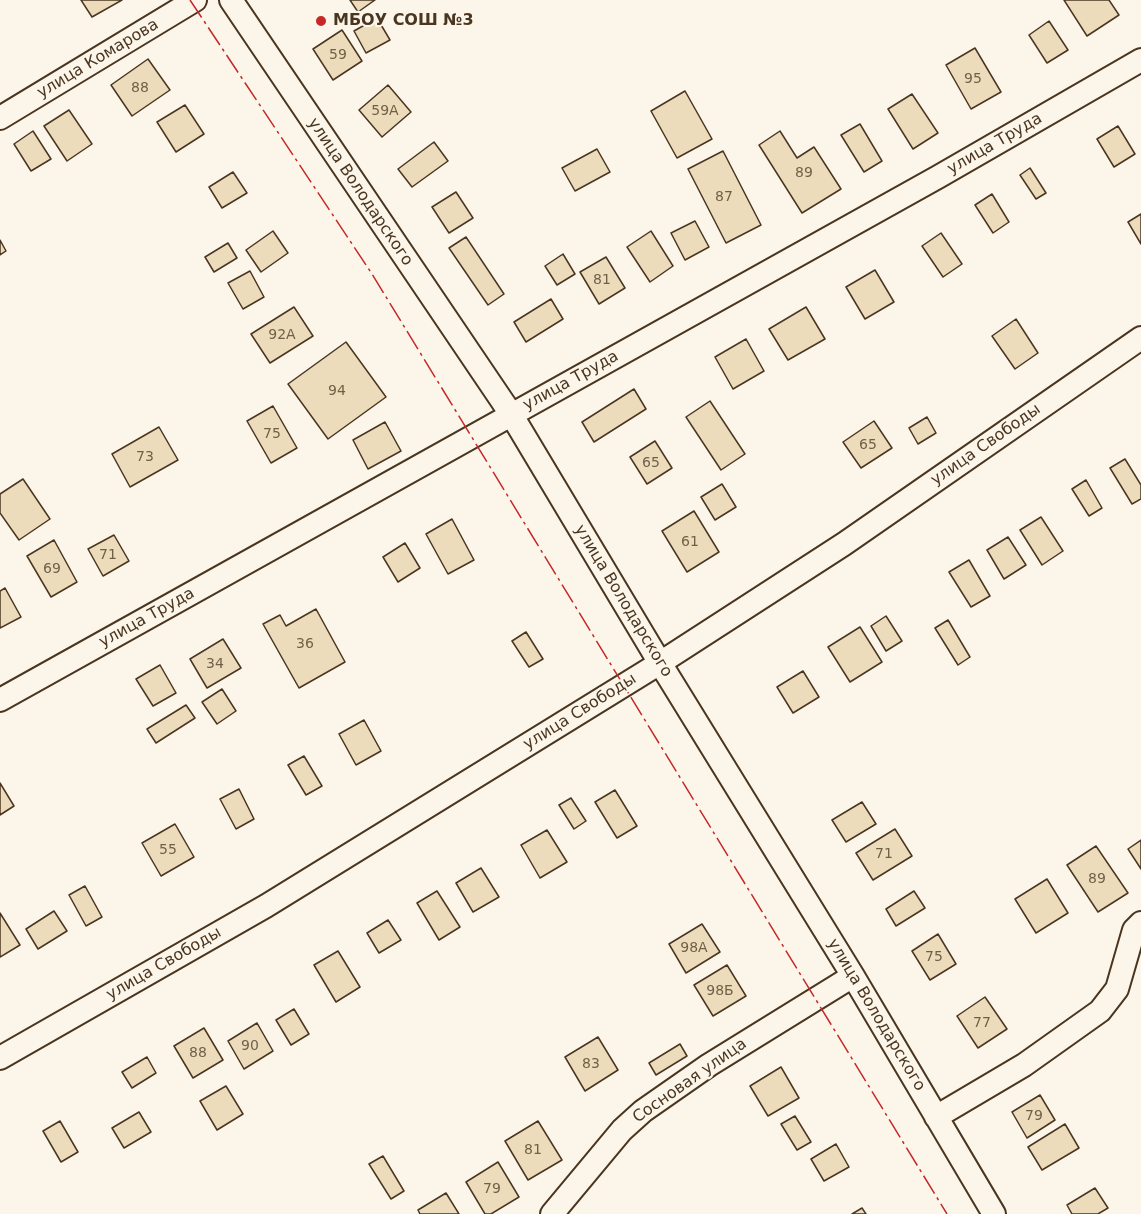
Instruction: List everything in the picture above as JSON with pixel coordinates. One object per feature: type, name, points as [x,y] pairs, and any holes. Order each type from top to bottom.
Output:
[{"type":"street","name":"улица Комарова","points":[[0,118],[195,0]]},
{"type":"street","name":"улица Володарского","points":[[231,0],[511,414],[660,663],[853,976],[994,1214]]},
{"type":"street","name":"улица Труда","points":[[0,700],[927,183],[1141,60]]},
{"type":"street","name":"улица Свободы","points":[[0,1059],[266,906],[660,663],[844,544],[1141,338]]},
{"type":"street","points":[[936,1117],[1023,1065],[1100,1011],[1117,989],[1134,930],[1141,923]]},
{"type":"street","name":"Сосновая улица","points":[[552,1214],[622,1130],[643,1111],[709,1065],[853,976]]},
{"type":"building","points":[[81,0],[122,0],[92,17]]},
{"type":"building","points":[[350,0],[375,0],[358,12]]},
{"type":"building","points":[[1064,0],[1109,0],[1119,15],[1087,36]]},
{"type":"building","points":[[377,18],[390,40],[366,53],[354,31]]},
{"type":"building","points":[[1049,21],[1068,50],[1047,63],[1029,35]]},
{"type":"building","points":[[342,30],[362,61],[333,80],[313,49]]},
{"type":"building","points":[[975,48],[1001,92],[971,109],[946,65]]},
{"type":"building","points":[[148,59],[170,90],[132,116],[111,85]]},
{"type":"building","points":[[388,85],[411,112],[382,137],[359,110]]},
{"type":"building","points":[[685,91],[712,139],[677,158],[651,111]]},
{"type":"building","points":[[912,94],[938,133],[913,149],[888,109]]},
{"type":"building","points":[[185,105],[204,134],[176,152],[157,122]]},
{"type":"building","points":[[69,110],[92,144],[67,161],[44,126]]},
{"type":"building","points":[[860,124],[882,161],[864,172],[841,135]]},
{"type":"building","points":[[1118,126],[1135,154],[1114,167],[1097,139]]},
{"type":"building","points":[[33,131],[51,159],[31,171],[14,144]]},
{"type":"building","points":[[780,131],[797,158],[814,147],[841,189],[802,213],[759,145]]},
{"type":"building","points":[[434,142],[448,161],[412,187],[398,169]]},
{"type":"building","points":[[597,149],[610,172],[575,191],[562,168]]},
{"type":"building","points":[[723,151],[761,225],[726,243],[688,169]]},
{"type":"building","points":[[1030,168],[1046,193],[1036,199],[1020,175]]},
{"type":"building","points":[[233,172],[247,193],[222,208],[209,187]]},
{"type":"building","points":[[456,192],[473,218],[449,233],[432,207]]},
{"type":"building","points":[[992,194],[1009,222],[993,233],[975,205]]},
{"type":"building","points":[[1141,214],[1141,244],[1128,222]]},
{"type":"building","points":[[695,221],[709,247],[685,260],[671,233]]},
{"type":"building","points":[[273,231],[288,253],[261,272],[246,250]]},
{"type":"building","points":[[651,231],[673,266],[650,282],[627,247]]},
{"type":"building","points":[[941,233],[962,264],[943,277],[922,246]]},
{"type":"building","points":[[466,237],[504,294],[488,305],[449,248]]},
{"type":"building","points":[[0,240],[6,251],[0,255]]},
{"type":"building","points":[[228,243],[237,258],[214,272],[205,257]]},
{"type":"building","points":[[563,254],[575,274],[557,285],[545,266]]},
{"type":"building","points":[[606,257],[625,288],[599,304],[580,272]]},
{"type":"building","points":[[875,270],[894,302],[865,319],[846,287]]},
{"type":"building","points":[[250,271],[264,297],[243,309],[228,283]]},
{"type":"building","points":[[551,299],[563,319],[526,342],[514,322]]},
{"type":"building","points":[[294,307],[313,336],[270,363],[251,334]]},
{"type":"building","points":[[806,307],[825,339],[788,360],[769,329]]},
{"type":"building","points":[[1016,319],[1038,353],[1015,369],[992,336]]},
{"type":"building","points":[[746,339],[764,371],[733,389],[715,357]]},
{"type":"building","points":[[346,342],[386,397],[328,439],[288,384]]},
{"type":"building","points":[[634,389],[646,409],[594,442],[582,422]]},
{"type":"building","points":[[710,401],[745,454],[721,470],[686,417]]},
{"type":"building","points":[[273,406],[297,448],[271,463],[247,421]]},
{"type":"building","points":[[927,417],[936,433],[918,444],[909,428]]},
{"type":"building","points":[[874,421],[892,448],[861,468],[843,442]]},
{"type":"building","points":[[385,422],[401,451],[368,469],[353,440]]},
{"type":"building","points":[[159,427],[178,460],[130,487],[112,454]]},
{"type":"building","points":[[655,441],[672,468],[647,484],[630,457]]},
{"type":"building","points":[[1125,459],[1141,485],[1141,499],[1132,504],[1110,468]]},
{"type":"building","points":[[23,479],[50,519],[19,540],[0,513],[0,494]]},
{"type":"building","points":[[1086,480],[1102,508],[1089,516],[1072,489]]},
{"type":"building","points":[[722,484],[736,507],[715,520],[701,497]]},
{"type":"building","points":[[694,511],[719,552],[687,572],[662,531]]},
{"type":"building","points":[[1041,517],[1063,551],[1042,565],[1020,530]]},
{"type":"building","points":[[452,519],[474,560],[448,574],[426,534]]},
{"type":"building","points":[[114,535],[129,561],[103,576],[88,549]]},
{"type":"building","points":[[1008,537],[1026,565],[1004,579],[987,550]]},
{"type":"building","points":[[54,540],[77,582],[51,597],[27,556]]},
{"type":"building","points":[[405,543],[420,568],[398,582],[383,557]]},
{"type":"building","points":[[969,560],[990,596],[971,607],[949,572]]},
{"type":"building","points":[[5,588],[21,617],[0,628],[0,591]]},
{"type":"building","points":[[316,609],[345,662],[299,688],[263,624],[280,615],[286,626]]},
{"type":"building","points":[[886,616],[902,641],[886,651],[871,626]]},
{"type":"building","points":[[948,620],[970,657],[958,665],[935,628]]},
{"type":"building","points":[[860,627],[882,662],[850,682],[828,647]]},
{"type":"building","points":[[526,632],[543,659],[529,667],[512,641]]},
{"type":"building","points":[[223,639],[241,668],[207,688],[190,659]]},
{"type":"building","points":[[160,665],[176,693],[153,706],[136,679]]},
{"type":"building","points":[[803,671],[819,697],[793,713],[777,687]]},
{"type":"building","points":[[222,689],[236,711],[217,724],[202,702]]},
{"type":"building","points":[[186,705],[195,718],[156,743],[147,729]]},
{"type":"building","points":[[364,720],[381,751],[356,765],[339,734]]},
{"type":"building","points":[[304,756],[322,786],[306,795],[288,765]]},
{"type":"building","points":[[0,783],[14,806],[0,815]]},
{"type":"building","points":[[239,789],[254,819],[236,829],[220,799]]},
{"type":"building","points":[[615,790],[637,826],[617,838],[595,802]]},
{"type":"building","points":[[571,798],[586,821],[574,829],[559,805]]},
{"type":"building","points":[[862,802],[876,824],[846,842],[832,820]]},
{"type":"building","points":[[175,824],[194,857],[161,876],[142,843]]},
{"type":"building","points":[[895,829],[912,856],[873,880],[856,853]]},
{"type":"building","points":[[547,830],[567,862],[540,878],[521,845]]},
{"type":"building","points":[[1141,840],[1141,869],[1128,849]]},
{"type":"building","points":[[1096,846],[1128,893],[1098,912],[1067,865]]},
{"type":"building","points":[[481,868],[499,897],[473,912],[456,883]]},
{"type":"building","points":[[1047,879],[1068,913],[1036,933],[1015,899]]},
{"type":"building","points":[[85,886],[102,917],[86,926],[69,895]]},
{"type":"building","points":[[437,891],[460,927],[439,940],[417,903]]},
{"type":"building","points":[[914,891],[925,908],[896,926],[886,909]]},
{"type":"building","points":[[54,911],[67,931],[38,949],[26,929]]},
{"type":"building","points":[[0,913],[20,945],[0,957]]},
{"type":"building","points":[[388,920],[401,940],[379,953],[367,933]]},
{"type":"building","points":[[702,924],[720,952],[686,973],[669,944]]},
{"type":"building","points":[[938,934],[956,964],[930,980],[912,951]]},
{"type":"building","points":[[338,951],[360,987],[336,1002],[314,965]]},
{"type":"building","points":[[727,965],[746,996],[713,1016],[694,985]]},
{"type":"building","points":[[985,997],[1007,1029],[978,1048],[957,1016]]},
{"type":"building","points":[[294,1009],[309,1034],[291,1045],[276,1020]]},
{"type":"building","points":[[257,1023],[273,1051],[244,1069],[228,1041]]},
{"type":"building","points":[[204,1028],[223,1060],[193,1078],[174,1046]]},
{"type":"building","points":[[598,1037],[618,1070],[585,1091],[565,1057]]},
{"type":"building","points":[[680,1044],[687,1056],[656,1075],[649,1063]]},
{"type":"building","points":[[147,1057],[156,1073],[132,1088],[122,1072]]},
{"type":"building","points":[[781,1067],[799,1098],[768,1116],[750,1086]]},
{"type":"building","points":[[226,1086],[243,1114],[217,1130],[200,1101]]},
{"type":"building","points":[[1040,1095],[1055,1120],[1027,1138],[1012,1112]]},
{"type":"building","points":[[139,1112],[151,1132],[124,1148],[112,1128]]},
{"type":"building","points":[[795,1116],[811,1142],[797,1150],[781,1124]]},
{"type":"building","points":[[60,1121],[78,1152],[61,1162],[43,1131]]},
{"type":"building","points":[[538,1121],[562,1160],[528,1180],[505,1141]]},
{"type":"building","points":[[1065,1124],[1079,1148],[1042,1170],[1028,1147]]},
{"type":"building","points":[[836,1144],[849,1167],[824,1181],[811,1159]]},
{"type":"building","points":[[383,1156],[404,1191],[391,1199],[369,1164]]},
{"type":"building","points":[[498,1162],[519,1197],[491,1214],[485,1214],[466,1182]]},
{"type":"building","points":[[1095,1188],[1108,1208],[1098,1214],[1072,1214],[1067,1205]]},
{"type":"building","points":[[446,1193],[459,1214],[420,1214],[418,1210]]},
{"type":"building","points":[[862,1208],[866,1214],[852,1214]]},
{"type":"power","points":[[190,0],[372,274],[947,1214]]},
{"type":"place","name":"МБОУ СОШ №3","points":[[321,21]]}]
